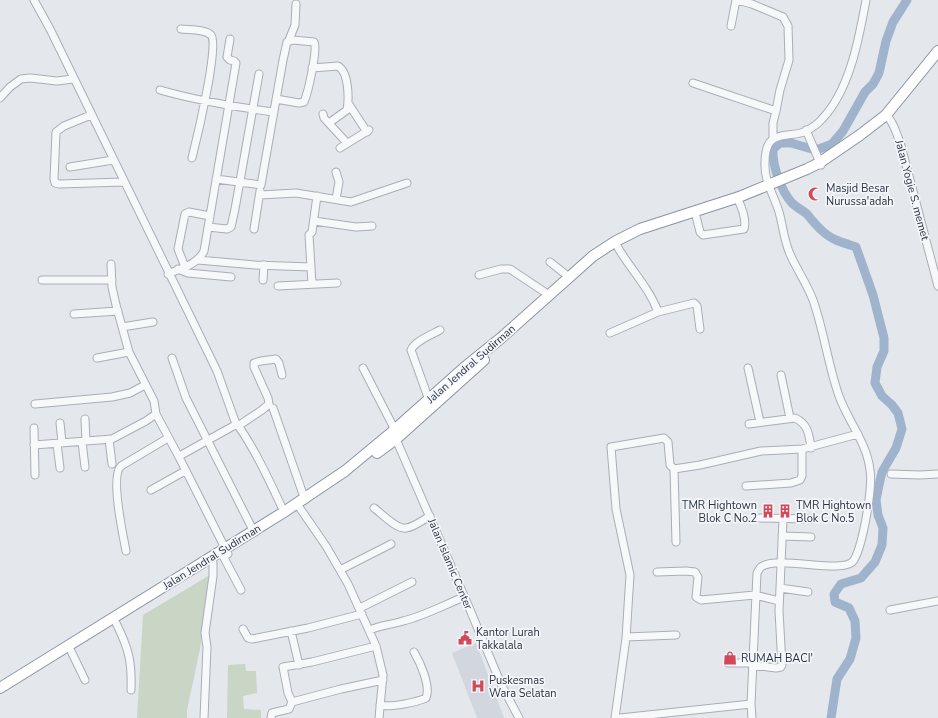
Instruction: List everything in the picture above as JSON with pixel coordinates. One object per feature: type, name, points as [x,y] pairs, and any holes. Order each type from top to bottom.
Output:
[{"type":"highway","name":"Jalan Jendral Sudirman","points":[[888,116],[938,51]]},
{"type":"highway","name":"Jalan Jendral Sudirman","points":[[0,688],[225,553],[301,504],[394,433],[602,256],[634,236],[696,216],[786,181],[888,116],[938,60]]},
{"type":"highway","name":"Jalan Jendral Sudirman","points":[[394,433],[429,400],[604,248],[640,229],[739,200]]},
{"type":"highway","name":"Jalan Jendral Sudirman","points":[[0,695],[213,563],[254,532],[284,512],[301,504]]},
{"type":"street","points":[[34,0],[50,29],[216,371],[237,425],[248,441],[273,487],[284,512]]},
{"type":"street","points":[[731,26],[737,0],[752,4],[783,17],[788,26],[789,60],[780,90],[773,123],[773,138]]},
{"type":"street","points":[[752,718],[752,664],[757,573],[761,567],[767,564],[842,566],[851,563],[854,560],[861,539],[868,504],[871,485],[871,471],[869,462],[858,434],[840,398],[813,301],[791,256],[764,162],[769,143],[773,138],[806,130],[821,121],[829,112],[842,91],[854,54],[866,0]]},
{"type":"street","points":[[254,229],[286,46],[295,25],[296,4]]},
{"type":"street","points":[[181,29],[202,31],[211,35],[214,40],[205,101],[192,158]]},
{"type":"street","points":[[198,260],[204,251],[236,65],[234,61],[227,57],[230,39]]},
{"type":"street","points":[[276,99],[299,103],[304,102],[312,68],[315,43],[289,40]]},
{"type":"street","points":[[312,68],[336,65],[343,70],[348,94],[347,110],[329,123]]},
{"type":"street","points":[[208,227],[227,229],[231,227],[259,74]]},
{"type":"street","points":[[0,98],[10,86],[22,79],[30,78],[57,81],[73,79]]},
{"type":"street","points":[[693,83],[776,111]]},
{"type":"street","points":[[160,90],[188,98],[228,106],[274,112]]},
{"type":"street","points":[[323,114],[324,118],[344,146],[368,131],[348,103]]},
{"type":"street","points":[[91,115],[64,126],[56,132],[55,183],[124,182]]},
{"type":"street","name":"Jalan Yogie S. memet","points":[[888,116],[900,142],[938,286]]},
{"type":"street","points":[[806,130],[819,161]]},
{"type":"street","points":[[70,167],[113,160]]},
{"type":"street","points":[[336,172],[339,182],[336,199]]},
{"type":"street","points":[[216,179],[261,185]]},
{"type":"street","points":[[260,195],[296,193],[351,202],[407,182]]},
{"type":"street","points":[[312,284],[309,235],[312,232],[317,196]]},
{"type":"street","points":[[696,216],[700,232],[703,235],[744,229],[746,225],[739,200]]},
{"type":"street","points":[[210,216],[189,212],[185,214],[178,249],[181,268],[188,273],[231,277]]},
{"type":"street","points":[[314,221],[356,227],[372,226]]},
{"type":"street","points":[[617,246],[654,300],[658,312]]},
{"type":"street","points":[[168,274],[198,260],[311,267]]},
{"type":"street","points":[[550,262],[569,277]]},
{"type":"street","points":[[111,264],[112,280],[118,311],[129,352],[154,401],[156,414],[179,457],[241,590]]},
{"type":"street","points":[[263,280],[264,265]]},
{"type":"street","points":[[478,275],[501,269],[510,269],[549,295]]},
{"type":"street","points":[[42,280],[112,280]]},
{"type":"street","points":[[278,286],[337,283]]},
{"type":"street","points":[[610,333],[658,312],[694,303],[697,306],[700,329]]},
{"type":"street","points":[[74,314],[118,311]]},
{"type":"street","points":[[122,327],[153,322]]},
{"type":"street","points":[[429,400],[410,350],[412,347],[440,330]]},
{"type":"street","points":[[97,358],[129,352]]},
{"type":"street","points":[[172,358],[186,398],[254,532]]},
{"type":"street","points":[[179,457],[237,425],[269,404],[268,398],[254,367],[254,363],[261,360],[276,359],[279,363],[282,375]]},
{"type":"street","name":"Jalan Islamic Center","points":[[363,368],[394,433],[501,684],[519,718]]},
{"type":"street","points":[[748,368],[760,422]]},
{"type":"street","points":[[781,375],[790,418]]},
{"type":"street","points":[[35,404],[112,397],[130,393],[145,385]]},
{"type":"street","points":[[273,408],[301,504],[340,570],[361,611],[376,646],[382,667],[383,680],[379,718]]},
{"type":"street","points":[[34,445],[109,439],[146,421],[156,414]]},
{"type":"street","points":[[749,424],[795,418],[805,425],[811,448]]},
{"type":"street","points":[[85,420],[85,467]]},
{"type":"street","points":[[60,423],[60,468]]},
{"type":"street","points":[[34,428],[34,475]]},
{"type":"street","points":[[674,469],[700,465],[760,451],[811,448],[858,434]]},
{"type":"street","points":[[126,550],[118,499],[116,478],[118,470],[121,466],[168,438]]},
{"type":"street","points":[[615,718],[626,637],[630,572],[617,514],[611,447],[664,438],[668,442],[670,465],[674,469],[676,542]]},
{"type":"street","points":[[109,439],[112,464]]},
{"type":"street","points":[[746,486],[797,482],[802,476],[802,449]]},
{"type":"street","points":[[151,490],[185,471]]},
{"type":"street","points":[[891,474],[938,474]]},
{"type":"street","points":[[374,508],[402,528],[408,528],[430,516]]},
{"type":"street","points":[[760,518],[814,519]]},
{"type":"street","points":[[728,663],[752,664],[776,668],[782,666],[779,600],[783,519]]},
{"type":"street","points":[[782,536],[811,538]]},
{"type":"street","points":[[340,570],[391,544]]},
{"type":"street","points":[[204,718],[207,647],[206,633],[213,576],[213,563]]},
{"type":"street","points":[[657,572],[695,572],[698,577],[696,597],[701,600],[755,595],[779,600]]},
{"type":"street","points":[[243,629],[250,639],[308,628],[361,611],[412,582]]},
{"type":"street","points":[[780,588],[808,592]]},
{"type":"street","points":[[370,630],[384,625],[403,622],[464,597]]},
{"type":"street","points":[[890,610],[938,601]]},
{"type":"street","points":[[116,623],[129,652],[131,666],[131,690]]},
{"type":"street","points":[[291,631],[299,664]]},
{"type":"street","points":[[626,637],[676,636]]},
{"type":"street","points":[[271,718],[272,713],[289,709],[292,702],[283,667],[320,660],[376,646]]},
{"type":"street","points":[[71,651],[85,680]]},
{"type":"street","points":[[380,705],[386,706],[426,698],[426,682],[414,652]]},
{"type":"street","points":[[292,702],[348,687],[383,680]]},
{"type":"street","points":[[625,718],[661,716],[751,704]]},
{"type":"shaded area","name":"Puskesmas Wara Selatan","points":[[476,643],[504,718],[477,718],[452,653]]},
{"type":"green space","points":[[210,575],[200,649],[187,710],[187,718],[137,718],[143,615]]},
{"type":"green space","points":[[245,664],[246,671],[256,671],[257,693],[243,696],[244,709],[261,710],[261,718],[227,718],[228,665]]},
{"type":"waterway","points":[[831,718],[837,679],[850,659],[856,638],[855,621],[849,608],[835,602],[834,594],[841,584],[861,578],[875,562],[882,545],[883,528],[878,515],[876,500],[879,485],[882,472],[896,448],[902,429],[898,413],[882,396],[875,383],[877,367],[884,351],[884,338],[873,295],[856,247],[836,240],[828,235],[807,214],[792,203],[784,192],[778,178],[774,162],[773,149],[780,143],[791,143],[812,149],[819,149],[832,144],[843,131],[865,92],[873,84],[879,73],[886,41],[893,22],[907,0]]},
{"type":"place","name":"Masjid Besar Nurussa'adah","points":[[815,194]]},
{"type":"place","name":"TMR Hightown Blok C No.2","points":[[768,511]]},
{"type":"place","name":"TMR Hightown Blok C No.5","points":[[785,511]]},
{"type":"place","name":"Kantor Lurah Takkalala","points":[[465,638]]},
{"type":"place","name":"RUMAH BACI'","points":[[730,658]]},
{"type":"place","name":"Puskesmas Wara Selatan","points":[[478,686]]}]
